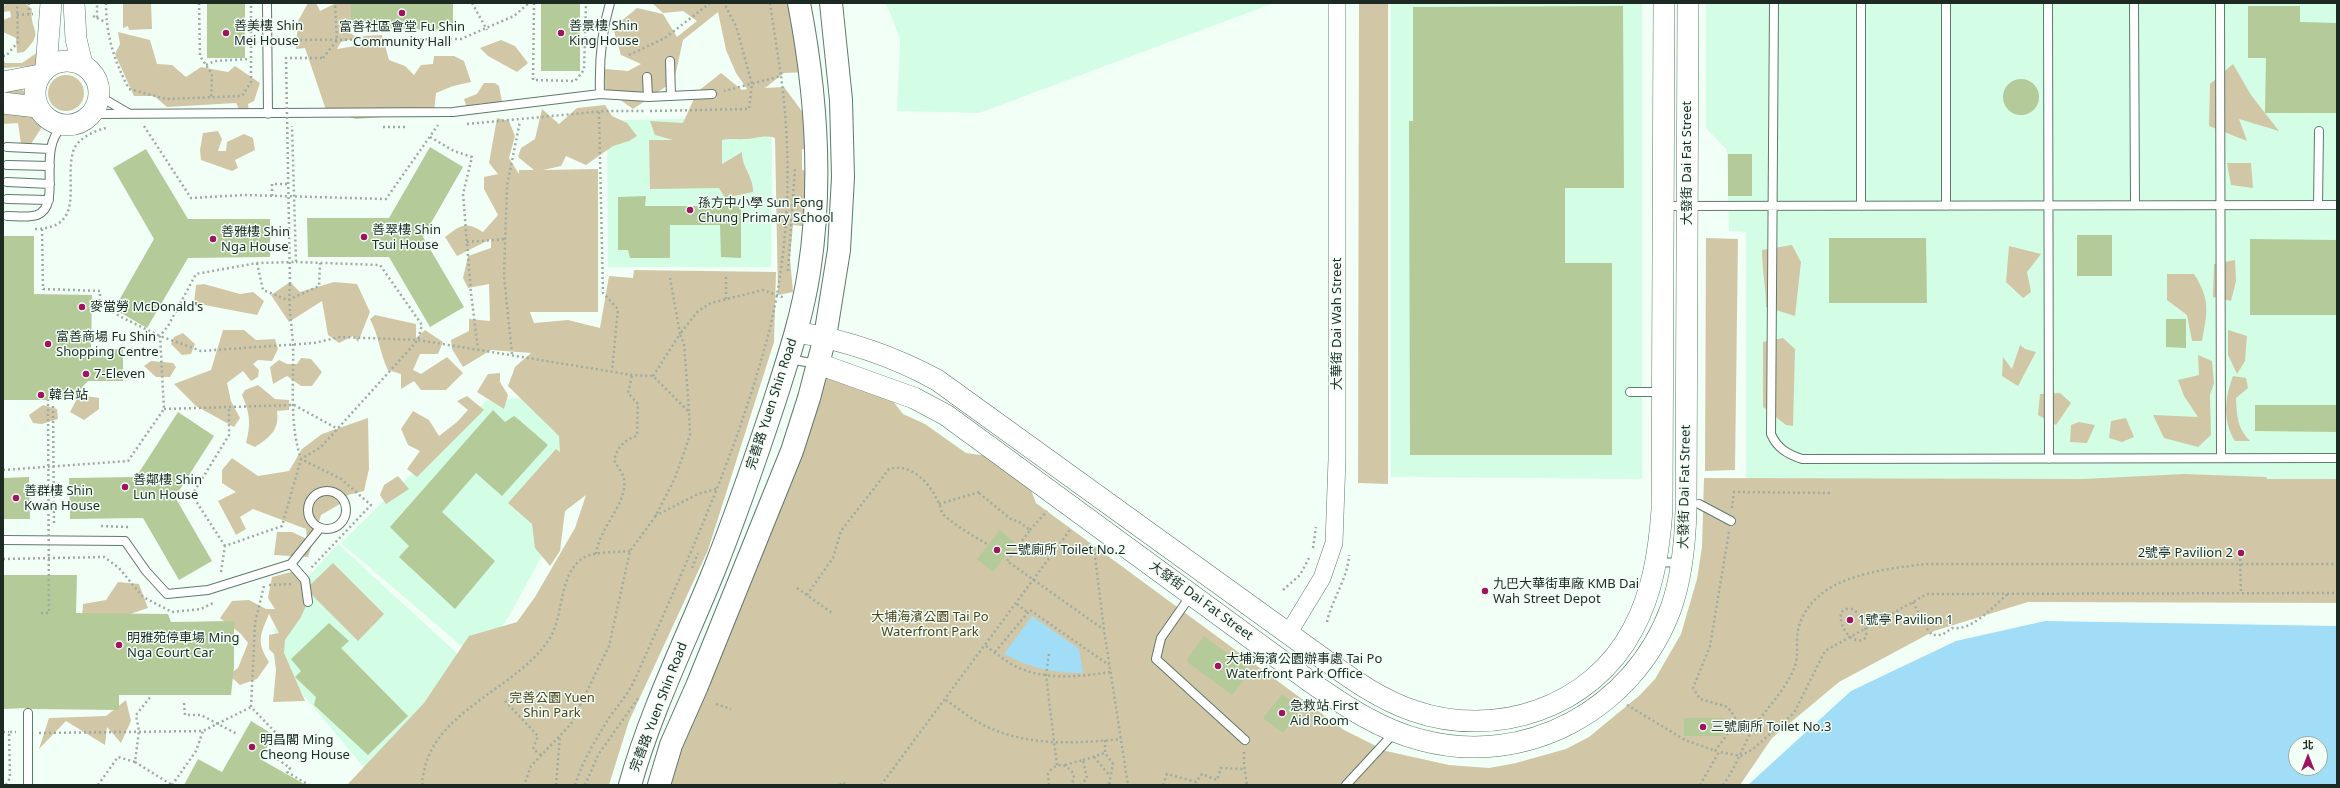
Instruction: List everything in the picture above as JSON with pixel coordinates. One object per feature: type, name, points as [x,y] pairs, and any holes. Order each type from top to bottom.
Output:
[{"type":"main road","name":"完善路 Yuen Shin Road","points":[[630,785],[659,701],[716,566],[763,437],[796,332],[789,299],[810,272],[814,228],[817,158],[811,70],[799,3]]},
{"type":"main road","name":"完善路 Yuen Shin Road","points":[[659,785],[671,746],[698,686],[776,492],[807,405],[825,337],[839,250],[843,177],[841,100],[830,3]]},
{"type":"street","points":[[51,3],[43,72],[35,89],[37,107],[48,119],[63,126],[79,123],[96,105],[95,77],[82,64],[76,39],[74,3]]},
{"type":"street","name":"大華街 Dai Wah Street","points":[[1288,634],[1322,578],[1334,543],[1337,465],[1337,3]]},
{"type":"street","name":"大發街 Dai Fat Street","points":[[796,332],[825,337],[901,362],[943,383],[1288,634],[1375,694],[1414,711],[1446,719],[1472,722],[1509,719],[1544,708],[1570,695],[1597,675],[1610,663],[1633,630],[1642,611],[1657,562],[1662,510],[1664,3]]},
{"type":"street","name":"大發街 Dai Fat Street","points":[[819,364],[914,398],[946,415],[1336,700],[1372,721],[1396,732],[1441,745],[1474,748],[1527,741],[1545,735],[1578,720],[1614,694],[1642,662],[1662,628],[1671,608],[1682,564],[1686,511],[1688,3]]},
{"type":"street","points":[[3,82],[43,72],[63,61],[82,64]]},
{"type":"street","points":[[3,103],[37,107]]},
{"type":"lane","points":[[267,3],[268,114]]},
{"type":"lane","points":[[600,94],[599,65],[604,21],[610,3]]},
{"type":"lane","points":[[1774,3],[1771,434],[1775,444],[1787,454],[1802,459],[2337,458]]},
{"type":"lane","points":[[1861,3],[1861,206]]},
{"type":"lane","points":[[1946,3],[1946,206]]},
{"type":"lane","points":[[2048,3],[2049,459]]},
{"type":"lane","points":[[2134,3],[2134,205]]},
{"type":"lane","points":[[2220,3],[2221,458]]},
{"type":"lane","points":[[670,61],[671,96]]},
{"type":"lane","points":[[647,77],[648,97]]},
{"type":"lane","points":[[96,105],[129,114],[453,112],[600,94],[648,97],[712,94]]},
{"type":"lane","points":[[96,105],[129,114]]},
{"type":"lane","points":[[6,216],[38,214],[46,209],[49,200],[50,149],[56,132],[63,126]]},
{"type":"lane","points":[[2318,205],[2319,131]]},
{"type":"lane","points":[[7,147],[50,149]]},
{"type":"lane","points":[[7,165],[50,166]]},
{"type":"lane","points":[[7,182],[50,184]]},
{"type":"lane","points":[[6,199],[49,200]]},
{"type":"lane","points":[[1664,206],[2337,205]]},
{"type":"lane","name":"大發街 Dai Fat Street","points":[[788,359],[819,364]]},
{"type":"lane","points":[[1630,392],[1663,392]]},
{"type":"lane","points":[[333,491],[343,498],[346,504],[346,516],[338,526],[327,529],[320,528],[310,519],[308,507],[315,495],[320,492],[333,491]]},
{"type":"lane","points":[[1699,504],[1731,521]]},
{"type":"lane","points":[[3,540],[125,541],[146,571],[167,594],[208,590],[291,564],[320,528]]},
{"type":"lane","points":[[1657,562],[1682,564]]},
{"type":"lane","points":[[291,564],[305,580],[308,602]]},
{"type":"lane","points":[[1192,594],[1161,638],[1156,659],[1245,740]]},
{"type":"lane","points":[[28,713],[28,785]]},
{"type":"lane","points":[[1346,785],[1396,732]]},
{"type":"path","points":[[3,56],[6,56],[18,42],[17,3]]},
{"type":"path","points":[[17,15],[29,14],[29,3]]},
{"type":"path","points":[[106,3],[105,22],[119,71],[129,89],[166,99],[242,96],[251,82],[251,3]]},
{"type":"path","points":[[199,3],[200,56],[212,74],[211,97]]},
{"type":"path","points":[[225,546],[282,526],[302,459],[295,441],[293,344],[288,300],[290,284],[286,58],[323,58],[337,40],[335,3]]},
{"type":"path","points":[[472,3],[482,18],[487,30]]},
{"type":"path","points":[[285,40],[461,39],[487,30],[514,16],[529,3]]},
{"type":"path","points":[[534,3],[533,80],[575,81],[584,70],[586,3]]},
{"type":"path","points":[[629,55],[665,38],[710,3]]},
{"type":"path","points":[[575,785],[592,747],[610,717],[629,692],[681,575],[738,434],[765,349],[776,294],[783,245],[787,179],[786,114],[770,3]]},
{"type":"path","points":[[97,18],[105,22]]},
{"type":"path","points":[[206,65],[215,61],[250,59]]},
{"type":"path","points":[[712,94],[781,76]]},
{"type":"path","points":[[599,112],[603,293],[618,309],[612,370]]},
{"type":"path","points":[[461,125],[520,121],[506,186],[504,276],[512,354]]},
{"type":"path","points":[[144,125],[191,198],[244,195],[386,199],[438,125]]},
{"type":"path","points":[[136,126],[151,125]]},
{"type":"path","points":[[430,126],[446,125]]},
{"type":"path","points":[[284,126],[299,126]]},
{"type":"path","points":[[292,126],[296,262]]},
{"type":"path","points":[[376,127],[415,126]]},
{"type":"path","points":[[30,230],[42,229],[57,224],[67,214],[71,199],[73,152],[79,142],[92,133],[113,128]]},
{"type":"path","points":[[430,137],[454,151],[472,157],[463,194],[478,349]]},
{"type":"path","points":[[787,277],[795,164]]},
{"type":"path","points":[[272,196],[272,184],[288,184]]},
{"type":"path","points":[[42,229],[43,288],[100,291],[100,304],[121,317],[160,336],[202,351],[314,343],[340,337],[418,340],[612,370],[632,375],[653,376],[689,412]]},
{"type":"path","points":[[467,242],[505,239]]},
{"type":"path","points":[[3,470],[53,465],[128,461],[164,409],[160,336],[168,326],[196,274],[256,263],[296,262],[380,265],[422,325],[418,340],[321,447],[302,459]]},
{"type":"path","points":[[256,263],[263,290],[288,300],[319,286],[320,263]]},
{"type":"path","points":[[726,275],[726,298]]},
{"type":"path","points":[[524,785],[531,766],[571,724],[609,646],[630,552],[655,517],[675,478],[690,435],[684,344],[680,334],[670,278]]},
{"type":"path","points":[[653,376],[680,334],[698,311],[711,303],[726,298],[763,290],[789,299]]},
{"type":"path","points":[[596,554],[598,541],[624,494],[624,478],[614,460],[618,447],[627,438],[637,436],[638,404],[628,393],[632,375]]},
{"type":"path","points":[[41,613],[48,613],[48,400]]},
{"type":"path","points":[[164,409],[294,405],[338,429]]},
{"type":"path","points":[[53,406],[54,526]]},
{"type":"path","points":[[216,574],[222,571],[225,546],[192,494],[229,435],[229,407]]},
{"type":"path","points":[[257,588],[264,586],[291,585],[302,576],[371,505],[341,479],[302,459]]},
{"type":"path","points":[[807,595],[833,558],[841,531],[889,469],[898,466],[907,468],[922,480],[939,504],[942,513],[954,523],[987,544]]},
{"type":"path","points":[[655,517],[698,494],[716,489]]},
{"type":"path","points":[[939,504],[980,492],[1012,520],[1018,521],[1030,530]]},
{"type":"path","points":[[1700,785],[1717,752],[1737,721],[1728,707],[1700,699],[1693,688],[1710,646],[1731,521],[1734,492],[1832,493]]},
{"type":"path","points":[[1050,507],[1030,530],[1007,562],[1035,580],[1104,630]]},
{"type":"path","points":[[881,785],[946,700],[1074,525]]},
{"type":"path","points":[[47,526],[62,526]]},
{"type":"path","points":[[98,526],[128,527],[132,532]]},
{"type":"path","points":[[1094,546],[1104,630],[1128,785]]},
{"type":"path","points":[[691,571],[700,549]]},
{"type":"path","points":[[423,785],[428,755],[452,723],[527,662],[549,641],[570,573],[578,561],[596,554],[630,552]]},
{"type":"path","points":[[2240,554],[2241,593]]},
{"type":"path","points":[[3,559],[104,557],[119,568],[143,597],[172,612],[202,609],[215,602]]},
{"type":"path","points":[[1723,785],[1741,756],[1750,734],[1775,702],[1795,665],[1799,626],[1809,608],[1820,594],[1837,583],[1887,569],[1925,564],[2337,564]]},
{"type":"path","points":[[264,586],[255,623],[251,707],[276,733],[269,753],[290,768],[287,772],[309,785]]},
{"type":"path","points":[[797,588],[832,613]]},
{"type":"path","points":[[1627,705],[1685,740],[1717,752],[1741,756],[1753,750],[1794,713],[1826,651],[1927,594],[2337,593]]},
{"type":"path","points":[[1913,602],[1925,626],[1932,635],[1942,635],[1952,628],[1960,629],[1972,623],[2008,594]]},
{"type":"path","points":[[1017,604],[1028,612],[1030,610],[1109,665]]},
{"type":"path","points":[[1846,609],[1854,609],[1868,634],[1863,640],[1854,641],[1850,637],[1840,621],[1841,612],[1846,609]]},
{"type":"path","points":[[995,652],[1028,612]]},
{"type":"path","points":[[986,646],[1012,664],[1034,673],[1070,677],[1110,672]]},
{"type":"path","points":[[1049,654],[1046,675],[1057,765]]},
{"type":"path","points":[[585,785],[598,755],[641,690]]},
{"type":"path","points":[[136,762],[139,732],[136,715],[151,696]]},
{"type":"path","points":[[946,700],[977,721],[1002,732],[1036,741],[1071,744],[1121,739]]},
{"type":"path","points":[[505,701],[538,736],[533,749],[541,756]]},
{"type":"path","points":[[184,703],[185,715],[202,715],[237,734]]},
{"type":"path","points":[[1304,719],[1315,703]]},
{"type":"path","points":[[716,704],[731,709]]},
{"type":"path","points":[[3,732],[203,731],[251,707]]},
{"type":"path","points":[[98,785],[118,757],[136,762],[173,785],[196,751],[203,731]]},
{"type":"path","points":[[6,785],[10,778],[9,732]]},
{"type":"path","points":[[556,785],[560,735]]},
{"type":"path","points":[[1106,740],[1106,753],[1113,764],[1109,785]]},
{"type":"path","points":[[1245,740],[1244,769],[1247,785]]},
{"type":"path","points":[[1050,785],[1048,774],[1051,768],[1057,765],[1065,765],[1106,753]]},
{"type":"path","points":[[1094,757],[1110,777]]},
{"type":"path","points":[[1081,785],[1087,778],[1083,760]]},
{"type":"path","points":[[1065,765],[1074,775],[1072,785]]},
{"type":"path","points":[[1163,785],[1167,774],[1196,782],[1202,774],[1217,780],[1221,768],[1244,769]]},
{"type":"path","points":[[840,785],[842,782],[847,785]]},
{"type":"shaded area","points":[[886,3],[1274,3],[979,113],[897,111],[900,39]]},
{"type":"shaded area","points":[[1391,3],[1642,3],[1642,479],[1391,477]]},
{"type":"shaded area","points":[[1706,3],[2337,3],[2337,479],[1746,479],[1746,232],[1729,231],[1727,150],[1706,128]]},
{"type":"shaded area","name":"孫方中小學 Sun Fong Chung Primary School","points":[[770,118],[772,154],[771,267],[608,267],[607,120]]},
{"type":"shaded area","points":[[599,394],[573,499],[509,616],[479,661],[341,543],[487,400]]},
{"type":"shaded area","points":[[338,544],[474,669],[377,783],[289,678],[276,650],[274,629],[294,610],[294,592]]},
{"type":"green space","points":[[5,3],[25,3],[32,9],[35,35],[31,45],[24,52],[17,53],[16,38],[3,32],[3,20],[11,17],[10,11],[3,12]]},
{"type":"green space","points":[[123,3],[151,3],[152,29],[129,30],[128,26],[123,28]]},
{"type":"green space","points":[[308,3],[316,3],[320,11],[336,3],[356,3],[358,25],[348,31],[357,38],[341,42],[337,49],[361,45],[363,36],[382,35],[389,60],[405,66],[414,75],[421,65],[433,64],[434,56],[454,56],[464,61],[471,82],[453,86],[436,93],[434,113],[356,119],[326,110],[305,48],[296,49],[298,21]]},
{"type":"green space","points":[[652,3],[797,3],[810,72],[784,73],[765,88],[784,87],[810,122],[821,151],[802,149],[802,170],[821,173],[810,227],[793,225],[790,258],[793,292],[778,295],[775,138],[764,137],[722,140],[722,164],[742,152],[743,162],[752,181],[753,192],[725,198],[719,188],[650,189],[649,140],[673,140],[655,135],[650,121],[683,123],[697,92],[721,73],[742,90],[747,89],[736,73],[726,50],[718,12],[683,40],[674,81],[633,109],[605,89],[605,69],[628,71],[641,64],[621,55],[613,28],[637,8],[663,14],[677,37],[697,21],[683,11],[663,13]]},
{"type":"green space","points":[[1359,3],[1388,3],[1388,484],[1358,483]]},
{"type":"green space","points":[[118,32],[150,40],[157,64],[172,65],[186,77],[201,67],[228,72],[235,66],[260,83],[254,101],[248,104],[249,113],[242,115],[236,103],[167,107],[154,96],[134,96],[115,54],[120,44]]},
{"type":"green space","points":[[501,40],[515,46],[528,63],[517,72],[488,56],[480,48]]},
{"type":"green space","points":[[45,47],[42,58],[34,66],[3,68],[3,60],[5,63],[22,63]]},
{"type":"green space","points":[[2233,64],[2251,95],[2279,131],[2239,119],[2247,141],[2209,126],[2210,84]]},
{"type":"green space","points":[[70,75],[79,80],[83,86],[83,100],[79,106],[70,111],[62,111],[53,106],[49,100],[48,89],[53,80],[59,76]]},
{"type":"green space","points":[[484,83],[495,83],[499,86],[502,102],[490,111],[481,103],[469,114],[464,99],[477,94]]},
{"type":"green space","points":[[16,86],[27,93],[23,97],[42,127],[31,144],[21,144],[18,123],[3,124],[3,87]]},
{"type":"green space","name":"完善公園 Yuen Shin Park","points":[[605,105],[612,116],[627,123],[637,136],[629,141],[613,146],[586,165],[566,156],[561,166],[543,170],[598,169],[598,312],[530,312],[534,323],[568,320],[600,328],[609,276],[633,278],[634,270],[776,272],[774,342],[708,550],[629,721],[609,785],[347,785],[424,703],[469,636],[517,622],[535,597],[575,528],[586,495],[565,511],[560,551],[550,566],[535,548],[532,524],[508,503],[556,449],[560,452],[559,436],[508,386],[515,367],[531,353],[491,350],[463,367],[452,349],[451,340],[469,331],[469,319],[490,321],[489,284],[468,288],[463,278],[468,256],[491,248],[491,239],[457,256],[445,237],[459,227],[463,226],[472,226],[483,232],[498,215],[484,189],[484,177],[498,174],[489,163],[497,118],[509,121],[515,136],[509,158],[519,174],[519,170],[534,170],[518,157],[521,148],[535,139],[542,109],[559,124],[577,108]]},
{"type":"green space","points":[[218,131],[222,139],[218,151],[226,151],[227,142],[244,134],[253,138],[255,150],[235,160],[238,168],[232,171],[201,160],[200,150],[203,133]]},
{"type":"green space","points":[[2227,163],[2251,163],[2253,188],[2231,185]]},
{"type":"green space","points":[[1706,238],[1738,239],[1735,470],[1705,471]]},
{"type":"green space","points":[[1792,245],[1801,262],[1795,316],[1766,307],[1762,257],[1762,250]]},
{"type":"green space","points":[[2009,246],[2041,254],[2027,272],[2031,292],[2023,298],[2006,282]]},
{"type":"green space","points":[[2235,260],[2236,281],[2231,301],[2213,297],[2214,264]]},
{"type":"green space","points":[[2167,274],[2194,274],[2199,283],[2203,292],[2206,307],[2202,341],[2192,341],[2187,315],[2167,300]]},
{"type":"green space","points":[[290,282],[300,292],[334,282],[357,284],[370,312],[358,342],[353,336],[339,343],[328,335],[322,301],[289,322],[271,295]]},
{"type":"green space","points":[[204,284],[240,294],[253,292],[264,301],[257,315],[194,303],[196,285]]},
{"type":"green space","points":[[375,315],[416,324],[416,338],[425,330],[443,342],[438,354],[420,354],[413,370],[421,374],[447,357],[463,373],[446,390],[421,390],[414,381],[401,389],[401,374],[388,370],[383,358],[370,319]]},
{"type":"green space","points":[[223,330],[244,330],[256,340],[275,339],[278,349],[272,361],[258,360],[253,364],[259,370],[258,377],[251,381],[243,371],[227,383],[231,401],[240,418],[234,427],[196,406],[174,384],[211,370]]},
{"type":"green space","points":[[2228,330],[2247,336],[2245,361],[2237,374],[2228,355]]},
{"type":"green space","points":[[183,333],[195,344],[191,354],[182,355],[171,344],[174,337]]},
{"type":"green space","points":[[1783,338],[1795,349],[1793,426],[1786,425],[1763,407],[1763,342]]},
{"type":"green space","points":[[2020,345],[2025,349],[2036,352],[2018,386],[2002,376],[2003,357],[2012,369]]},
{"type":"green space","points":[[2198,355],[2212,361],[2214,383],[2210,395],[2211,435],[2198,447],[2164,438],[2153,415],[2198,417],[2184,396],[2178,380],[2199,375]]},
{"type":"green space","points":[[301,358],[311,359],[322,372],[312,386],[301,386],[287,376],[273,384],[270,367],[279,360],[287,364],[297,364]]},
{"type":"green space","points":[[151,361],[173,363],[176,367],[170,377],[156,377],[144,366]]},
{"type":"green space","name":"大埔海濱公園 Tai Po Waterfront Park","points":[[816,367],[869,371],[903,414],[925,424],[966,453],[995,457],[1026,477],[1036,503],[1344,730],[1386,751],[1449,765],[1489,768],[1516,763],[1566,749],[1589,737],[1640,695],[1655,679],[1681,634],[1697,579],[1702,547],[1704,478],[2083,479],[2184,474],[2266,477],[2267,479],[2337,479],[2337,603],[2028,602],[1934,631],[1839,682],[1772,738],[1740,785],[653,785]]},
{"type":"green space","points":[[500,373],[500,382],[508,395],[504,409],[477,392],[488,374]]},
{"type":"green space","points":[[2233,376],[2246,378],[2248,388],[2236,398],[2236,405],[2238,421],[2242,431],[2250,441],[2235,441],[2228,425],[2226,409],[2228,392]]},
{"type":"green space","points":[[258,385],[275,399],[289,400],[289,410],[277,411],[277,423],[272,433],[255,447],[246,443],[249,430],[249,419],[247,407],[242,395],[245,390]]},
{"type":"green space","points":[[2060,393],[2071,403],[2056,425],[2038,415],[2040,394]]},
{"type":"green space","points":[[79,395],[99,398],[99,409],[84,420],[70,412]]},
{"type":"green space","points":[[467,396],[484,410],[417,477],[407,469],[420,451],[408,445],[401,429],[413,411],[429,420],[439,436],[457,422],[468,410],[457,401]]},
{"type":"green space","points":[[43,405],[57,409],[58,419],[42,424],[33,423],[29,415]]},
{"type":"green space","points":[[368,418],[369,469],[364,491],[348,495],[340,504],[321,515],[308,557],[274,555],[277,532],[292,532],[307,539],[306,529],[253,509],[240,517],[246,529],[236,535],[218,501],[236,492],[222,483],[222,470],[232,458],[258,476],[289,471],[302,449],[322,434]]},
{"type":"green space","points":[[2126,418],[2134,437],[2122,442],[2109,438],[2111,421]]},
{"type":"green space","points":[[2079,422],[2095,425],[2087,443],[2070,442],[2071,425]]},
{"type":"green space","points":[[398,476],[409,489],[386,504],[380,495],[384,485]]},
{"type":"green space","points":[[333,563],[384,614],[358,641],[311,594],[301,617],[285,640],[284,653],[305,701],[273,702],[276,670],[274,654],[269,649],[269,635],[279,633],[269,614],[263,628],[261,643],[262,649],[269,662],[257,679],[240,685],[229,675],[238,668],[248,643],[241,634],[220,618],[232,601],[249,600],[266,609],[275,609],[268,598],[272,577],[291,572],[309,582],[310,585]]},
{"type":"green space","points":[[118,582],[139,584],[148,608],[118,618],[82,619],[83,604],[106,600]]},
{"type":"green space","points":[[126,700],[131,721],[121,743],[107,727],[105,745],[66,721],[39,749],[49,718],[106,716]]},
{"type":"water","points":[[1032,616],[1079,649],[1083,673],[1042,669],[1023,663],[1004,654]]},
{"type":"water","points":[[2045,621],[2337,626],[2337,785],[1748,785],[1851,691],[1956,641]]},
{"type":"building","name":"善美樓 Shin Mei House","points":[[207,3],[245,3],[245,58],[207,58]]},
{"type":"building","name":"富善社區會堂 Fu Shin Community Hall","points":[[351,3],[453,3],[453,30],[371,28],[371,24],[351,24]]},
{"type":"building","name":"善景樓 Shin King House","points":[[541,3],[580,3],[580,71],[541,71]]},
{"type":"building","points":[[1623,6],[1624,188],[1565,188],[1565,263],[1612,263],[1612,455],[1410,455],[1409,121],[1413,121],[1413,7]]},
{"type":"building","points":[[2248,6],[2300,6],[2300,22],[2337,23],[2337,113],[2265,113],[2266,58],[2248,58]]},
{"type":"building","points":[[2025,79],[2034,84],[2038,90],[2038,104],[2034,110],[2025,115],[2017,115],[2008,110],[2004,104],[2003,93],[2008,84],[2014,80]]},
{"type":"building","name":"善翠樓 Shin Tsui House","points":[[430,147],[463,167],[423,237],[464,307],[430,327],[389,257],[308,257],[307,218],[389,218]]},
{"type":"building","name":"善雅樓 Shin Nga House","points":[[146,149],[188,219],[270,219],[270,257],[188,258],[147,328],[114,309],[154,239],[113,168]]},
{"type":"building","points":[[1728,154],[1752,154],[1752,196],[1728,196]]},
{"type":"building","name":"孫方中小學 Sun Fong Chung Primary School","points":[[646,196],[645,206],[741,206],[741,258],[721,257],[720,225],[670,225],[670,258],[630,258],[628,250],[618,250],[618,197]]},
{"type":"building","points":[[2077,235],[2112,235],[2112,276],[2077,276]]},
{"type":"building","name":"富善商場 Fu Shin Shopping Centre","points":[[3,236],[34,236],[34,294],[92,295],[91,350],[123,349],[123,381],[88,381],[70,400],[3,400]]},
{"type":"building","points":[[1829,238],[1926,238],[1927,303],[1829,303]]},
{"type":"building","points":[[2250,239],[2337,240],[2337,315],[2250,315]]},
{"type":"building","points":[[2166,319],[2186,319],[2186,348],[2166,347]]},
{"type":"building","points":[[2255,405],[2337,405],[2337,432],[2255,431]]},
{"type":"building","points":[[493,410],[505,422],[514,416],[548,445],[502,496],[476,473],[442,512],[495,561],[455,609],[399,557],[409,546],[390,527]]},
{"type":"building","name":"善鄰樓 Shin Lun House","points":[[178,412],[214,436],[175,497],[212,561],[179,580],[143,518],[70,519],[69,478],[136,477]]},
{"type":"building","name":"善群樓 Shin Kwan House","points":[[29,477],[30,519],[3,519],[3,478]]},
{"type":"building","name":"二號廁所 Toilet No.2","points":[[1000,530],[1015,543],[993,572],[977,559]]},
{"type":"building","name":"明雅苑停車場 Ming Nga Court Car","points":[[3,575],[77,575],[76,613],[168,614],[171,622],[234,621],[234,667],[231,695],[119,695],[119,710],[28,708],[3,709]]},
{"type":"building","points":[[329,623],[349,641],[341,648],[408,716],[368,755],[314,705],[316,697],[295,677],[301,671],[291,659]]},
{"type":"building","name":"大埔海濱公園辦事處 Tai Po Waterfront Park Office","points":[[1204,636],[1251,671],[1232,695],[1186,661]]},
{"type":"building","name":"急救站 First Aid Room","points":[[1282,694],[1301,709],[1283,733],[1263,718]]},
{"type":"building","name":"三號廁所 Toilet No.3","points":[[1684,718],[1722,718],[1723,736],[1684,736]]},
{"type":"building","name":"明昌閣 Ming Cheong House","points":[[251,721],[274,735],[260,759],[306,785],[184,785],[198,759],[222,772]]},
{"type":"place","name":"富善社區會堂 Fu Shin Community Hall","points":[[402,13]]},
{"type":"place","name":"善美樓 Shin Mei House","points":[[226,33]]},
{"type":"place","name":"善景樓 Shin King House","points":[[561,33]]},
{"type":"place","name":"孫方中小學 Sun Fong Chung Primary School","points":[[690,210]]},
{"type":"place","name":"善翠樓 Shin Tsui House","points":[[364,237]]},
{"type":"place","name":"善雅樓 Shin Nga House","points":[[213,239]]},
{"type":"place","name":"麥當勞 McDonald's","points":[[82,307]]},
{"type":"place","name":"富善商場 Fu Shin Shopping Centre","points":[[48,344]]},
{"type":"place","name":"7-Eleven","points":[[86,374]]},
{"type":"place","name":"韓台站","points":[[41,395]]},
{"type":"place","name":"善鄰樓 Shin Lun House","points":[[125,487]]},
{"type":"place","name":"善群樓 Shin Kwan House","points":[[16,498]]},
{"type":"place","name":"二號廁所 Toilet No.2","points":[[997,550]]},
{"type":"place","name":"2號亭 Pavilion 2","points":[[2241,553]]},
{"type":"place","name":"九巴大華街車廠 KMB Dai Wah Street Depot","points":[[1485,591]]},
{"type":"place","name":"1號亭 Pavilion 1","points":[[1850,620]]},
{"type":"place","name":"明雅苑停車場 Ming Nga Court Car","points":[[119,645]]},
{"type":"place","name":"大埔海濱公園辦事處 Tai Po Waterfront Park Office","points":[[1218,666]]},
{"type":"place","name":"急救站 First Aid Room","points":[[1282,713]]},
{"type":"place","name":"三號廁所 Toilet No.3","points":[[1703,727]]},
{"type":"place","name":"明昌閣 Ming Cheong House","points":[[252,747]]}]
